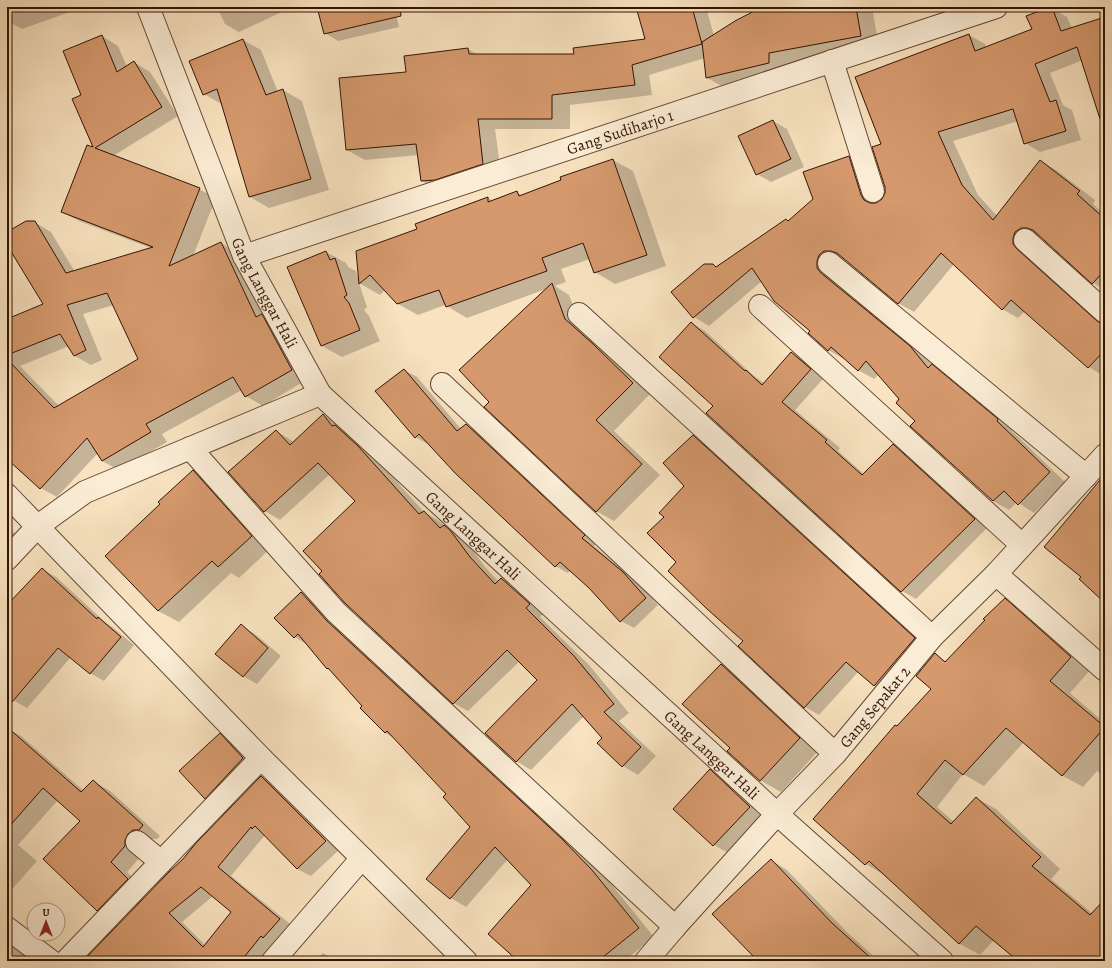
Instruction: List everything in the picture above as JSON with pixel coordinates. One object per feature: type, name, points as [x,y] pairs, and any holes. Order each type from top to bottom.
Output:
[{"type":"street","name":"Gang Langgar Hali","points":[[148,7],[244,256],[320,394],[778,814],[942,961]]},
{"type":"street","name":"Gang Sudiharjo 1","points":[[244,256],[996,7]]},
{"type":"street","points":[[832,61],[873,191]]},
{"type":"street","points":[[1025,240],[1105,312]]},
{"type":"street","points":[[829,263],[1086,476]]},
{"type":"street","points":[[760,306],[1022,545]]},
{"type":"street","points":[[579,314],[932,637]]},
{"type":"street","points":[[442,384],[835,754]]},
{"type":"street","points":[[7,559],[38,526],[85,492],[320,394]]},
{"type":"street","points":[[190,448],[336,612],[675,927]]},
{"type":"street","name":"Gang Sepakat 2","points":[[646,961],[778,814],[835,754],[932,637],[996,574],[1105,455]]},
{"type":"street","points":[[7,495],[261,758],[466,961]]},
{"type":"street","points":[[996,574],[1105,670]]},
{"type":"street","points":[[66,961],[261,758]]},
{"type":"street","points":[[137,842],[161,862]]},
{"type":"street","points":[[273,961],[362,858]]},
{"type":"street","points":[[7,928],[51,961]]},
{"type":"building","points":[[317,7],[400,7],[401,16],[324,34]]},
{"type":"building","points":[[636,7],[692,7],[702,44],[632,65],[635,85],[552,95],[552,119],[478,119],[483,164],[435,180],[421,181],[416,144],[346,150],[339,78],[406,72],[404,56],[468,48],[469,54],[574,54],[573,48],[645,39]]},
{"type":"building","points":[[762,7],[856,7],[861,36],[769,53],[769,63],[706,78],[702,42],[735,21]]},
{"type":"building","points":[[1052,7],[1061,31],[1105,17],[1105,118],[1100,119],[1077,47],[1035,64],[1050,102],[1056,100],[1066,131],[1024,144],[1013,109],[938,132],[962,185],[993,220],[1040,160],[1080,191],[1077,194],[1105,219],[1105,270],[1092,284],[1033,230],[1021,228],[1015,232],[1013,244],[1097,321],[1105,324],[1105,350],[1088,368],[1011,300],[1002,310],[941,253],[898,304],[837,253],[824,251],[819,255],[817,261],[817,268],[821,273],[910,346],[928,368],[932,364],[998,419],[997,421],[1050,472],[1018,505],[1004,491],[993,501],[910,426],[915,421],[896,403],[899,399],[866,361],[858,371],[831,347],[828,351],[808,333],[810,331],[774,301],[752,268],[693,318],[671,292],[704,264],[713,264],[716,267],[786,219],[788,221],[813,199],[803,172],[849,156],[861,195],[864,200],[870,203],[876,203],[882,199],[885,193],[885,187],[872,147],[881,144],[855,77],[969,34],[975,51],[1032,29],[1026,16]]},
{"type":"building","points":[[102,35],[117,72],[134,61],[162,107],[95,148],[200,188],[169,266],[221,242],[256,317],[262,314],[292,370],[245,397],[233,377],[146,424],[151,432],[102,461],[87,438],[40,489],[7,459],[7,359],[54,408],[138,359],[107,293],[67,305],[86,350],[74,356],[60,334],[7,355],[7,319],[43,304],[7,245],[7,232],[26,221],[35,221],[66,273],[153,247],[61,212],[87,145],[93,147],[72,99],[81,95],[63,51]]},
{"type":"building","points":[[243,39],[266,95],[283,89],[311,179],[249,197],[217,89],[203,95],[189,61]]},
{"type":"building","points":[[773,120],[791,159],[756,175],[738,136]]},
{"type":"building","points":[[613,159],[647,255],[594,273],[583,243],[542,258],[547,271],[446,307],[439,290],[397,304],[370,275],[359,284],[356,251],[417,229],[415,224],[488,197],[488,202],[517,191],[519,196],[561,180],[560,177]]},
{"type":"building","points":[[326,251],[330,260],[335,258],[347,295],[344,297],[349,303],[360,330],[321,346],[287,267]]},
{"type":"building","points":[[552,283],[565,319],[633,383],[596,420],[642,464],[596,512],[484,407],[489,402],[459,370]]},
{"type":"building","points":[[691,322],[762,385],[791,352],[811,369],[782,402],[827,440],[825,442],[862,475],[893,444],[975,519],[901,592],[706,413],[713,406],[659,357]]},
{"type":"building","points":[[404,369],[457,431],[466,424],[585,535],[582,538],[623,572],[646,598],[620,622],[589,588],[560,562],[555,567],[455,473],[419,434],[415,438],[375,391]]},
{"type":"building","points":[[323,414],[332,426],[335,425],[358,446],[419,514],[424,511],[440,528],[444,525],[450,530],[470,557],[495,584],[501,578],[530,604],[526,608],[574,656],[614,704],[604,712],[641,747],[622,767],[597,743],[602,738],[572,704],[516,762],[485,733],[537,680],[507,650],[453,704],[345,603],[319,574],[322,571],[303,551],[355,501],[318,463],[264,512],[228,472],[276,430],[290,445]]},
{"type":"building","points":[[693,435],[915,638],[874,686],[846,662],[804,708],[738,646],[743,641],[668,571],[676,562],[647,533],[664,517],[659,513],[684,486],[663,463]]},
{"type":"building","points":[[193,470],[252,536],[218,567],[212,561],[158,611],[105,556],[160,504],[158,502]]},
{"type":"building","points":[[1105,474],[1105,603],[1079,579],[1081,577],[1044,547]]},
{"type":"building","points":[[42,568],[97,619],[98,617],[121,637],[90,674],[58,648],[7,708],[7,605]]},
{"type":"building","points":[[301,592],[327,621],[562,839],[592,870],[639,928],[598,961],[518,961],[488,934],[531,885],[495,847],[450,899],[426,879],[470,827],[443,797],[446,794],[387,731],[385,733],[360,708],[362,706],[328,668],[327,669],[298,634],[294,638],[274,618]]},
{"type":"building","points":[[1005,598],[1071,657],[1050,681],[1105,727],[1062,776],[1006,728],[963,775],[945,760],[917,794],[951,824],[976,797],[1041,857],[1032,866],[1090,915],[1105,899],[1105,961],[1018,961],[976,926],[959,944],[869,861],[865,865],[813,819],[895,725],[897,726],[931,689],[916,676],[935,653],[945,662],[985,620],[983,619]]},
{"type":"building","points":[[241,624],[268,648],[243,677],[215,654]]},
{"type":"building","points":[[721,664],[800,738],[760,781],[727,751],[730,748],[682,704]]},
{"type":"building","points":[[7,727],[81,792],[93,780],[143,825],[139,830],[133,830],[128,834],[125,840],[125,846],[111,862],[128,879],[97,911],[43,859],[80,821],[43,788],[7,829]]},
{"type":"building","points":[[220,733],[243,758],[205,799],[179,771]]},
{"type":"building","points":[[710,769],[750,807],[713,846],[673,809]]},
{"type":"building","points":[[261,776],[326,841],[297,869],[255,826],[252,829],[251,827],[218,867],[280,919],[263,938],[261,936],[241,961],[83,961],[183,859],[197,842]],"holes":[[[201,887],[231,912],[203,947],[169,913]]]},
{"type":"building","points":[[771,859],[832,923],[874,961],[758,961],[712,914]]}]
